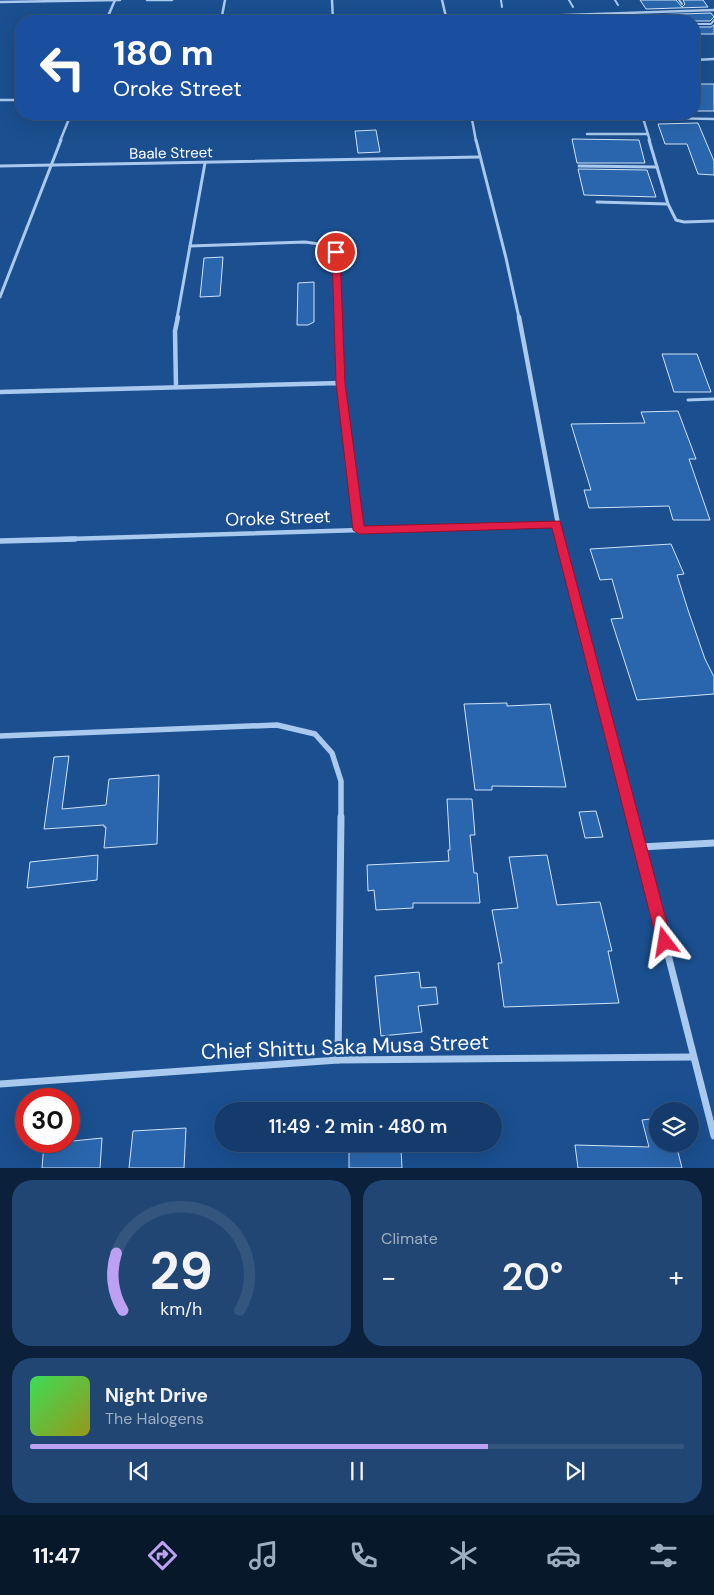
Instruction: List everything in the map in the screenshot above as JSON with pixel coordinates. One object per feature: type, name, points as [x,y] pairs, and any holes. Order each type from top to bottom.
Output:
[{"type":"street","points":[[108,15],[114,0]]},
{"type":"street","points":[[0,2],[120,0]]},
{"type":"street","points":[[147,0],[172,0]]},
{"type":"street","points":[[222,15],[225,0]]},
{"type":"street","points":[[332,0],[333,15]]},
{"type":"street","points":[[442,0],[446,15]]},
{"type":"street","points":[[580,15],[714,10]]},
{"type":"street","points":[[700,60],[714,60]]},
{"type":"street","points":[[0,100],[15,100]]},
{"type":"street","points":[[700,119],[714,120]]},
{"type":"street","points":[[0,297],[70,120]]},
{"type":"street","points":[[472,120],[479,157],[508,268],[557,524],[642,847],[692,1057],[714,1136]]},
{"type":"street","points":[[644,120],[668,204],[676,220],[684,222],[714,221]]},
{"type":"street","points":[[587,134],[648,134]]},
{"type":"street","name":"Baale Street","points":[[0,166],[479,157]]},
{"type":"street","points":[[176,387],[175,331],[206,163]]},
{"type":"street","points":[[579,166],[657,167]]},
{"type":"street","points":[[597,202],[668,204]]},
{"type":"street","points":[[190,246],[305,242],[326,245],[336,252],[340,383],[359,530]]},
{"type":"street","points":[[0,392],[340,383]]},
{"type":"street","name":"Oroke Street","points":[[0,540],[557,524]]},
{"type":"street","points":[[0,736],[277,725],[315,734],[332,753],[341,781],[338,1060]]},
{"type":"street","points":[[642,847],[714,843]]},
{"type":"street","name":"Chief Shittu Saka Musa Street","points":[[0,1084],[338,1060],[692,1057]]},
{"type":"lane","points":[[501,0],[502,7]]},
{"type":"lane","points":[[569,0],[573,7]]},
{"type":"lane","points":[[615,0],[618,6]]},
{"type":"lane","points":[[679,0],[682,4]]},
{"type":"lane","points":[[700,24],[711,24],[714,20]]},
{"type":"lane","points":[[688,400],[714,399]]},
{"type":"building","points":[[640,0],[676,0],[682,7],[685,4],[683,0],[703,0],[708,7],[646,9]]},
{"type":"building","points":[[711,13],[714,17],[710,21],[700,21],[700,15],[649,15]]},
{"type":"building","points":[[714,25],[714,34],[700,34],[700,27],[711,27]]},
{"type":"building","points":[[700,84],[714,84],[714,111],[700,111]]},
{"type":"building","points":[[698,123],[714,161],[714,175],[698,174],[687,144],[665,144],[658,124]]},
{"type":"building","points":[[376,130],[380,152],[358,153],[355,131]]},
{"type":"building","points":[[572,139],[639,140],[645,163],[577,163]]},
{"type":"building","points":[[578,169],[647,170],[656,197],[584,195]]},
{"type":"building","points":[[223,257],[220,296],[200,297],[204,258]]},
{"type":"building","points":[[314,282],[314,322],[308,325],[297,325],[298,283]]},
{"type":"building","points":[[662,354],[697,354],[711,392],[674,392]]},
{"type":"building","points":[[678,411],[696,459],[689,459],[710,520],[673,520],[669,506],[589,508],[584,490],[591,490],[571,424],[645,423],[641,412]]},
{"type":"building","points":[[671,544],[684,574],[677,575],[688,610],[705,659],[714,677],[714,694],[637,700],[611,619],[623,618],[612,579],[600,580],[590,549]]},
{"type":"building","points":[[507,703],[507,706],[550,704],[566,787],[492,786],[492,790],[475,790],[464,704]]},
{"type":"building","points":[[69,756],[62,809],[106,805],[109,779],[159,775],[157,844],[104,848],[106,827],[104,825],[44,829],[54,757]]},
{"type":"building","points":[[447,799],[472,799],[475,835],[470,835],[474,873],[477,873],[480,903],[413,903],[413,908],[376,910],[374,890],[368,891],[367,865],[449,861]]},
{"type":"building","points":[[596,811],[603,837],[585,838],[579,812]]},
{"type":"building","points":[[98,855],[97,880],[27,888],[30,862]]},
{"type":"building","points":[[547,855],[557,905],[600,902],[612,951],[608,951],[619,1003],[504,1007],[498,963],[502,963],[492,910],[518,908],[509,857]]},
{"type":"building","points":[[419,972],[421,988],[436,987],[438,1004],[418,1006],[422,1032],[381,1036],[375,976]]},
{"type":"building","points":[[649,1119],[649,1147],[642,1120]]},
{"type":"building","points":[[186,1128],[184,1168],[129,1168],[133,1131]]},
{"type":"building","points":[[102,1138],[100,1168],[42,1168],[43,1153],[80,1153],[80,1140]]},
{"type":"building","points":[[575,1145],[649,1147],[649,1152],[678,1152],[682,1168],[578,1168]]},
{"type":"building","points":[[349,1152],[401,1152],[402,1168],[349,1168]]},
{"type":"route","points":[[336,252],[340,383],[359,530],[557,524],[665,942]]}]
